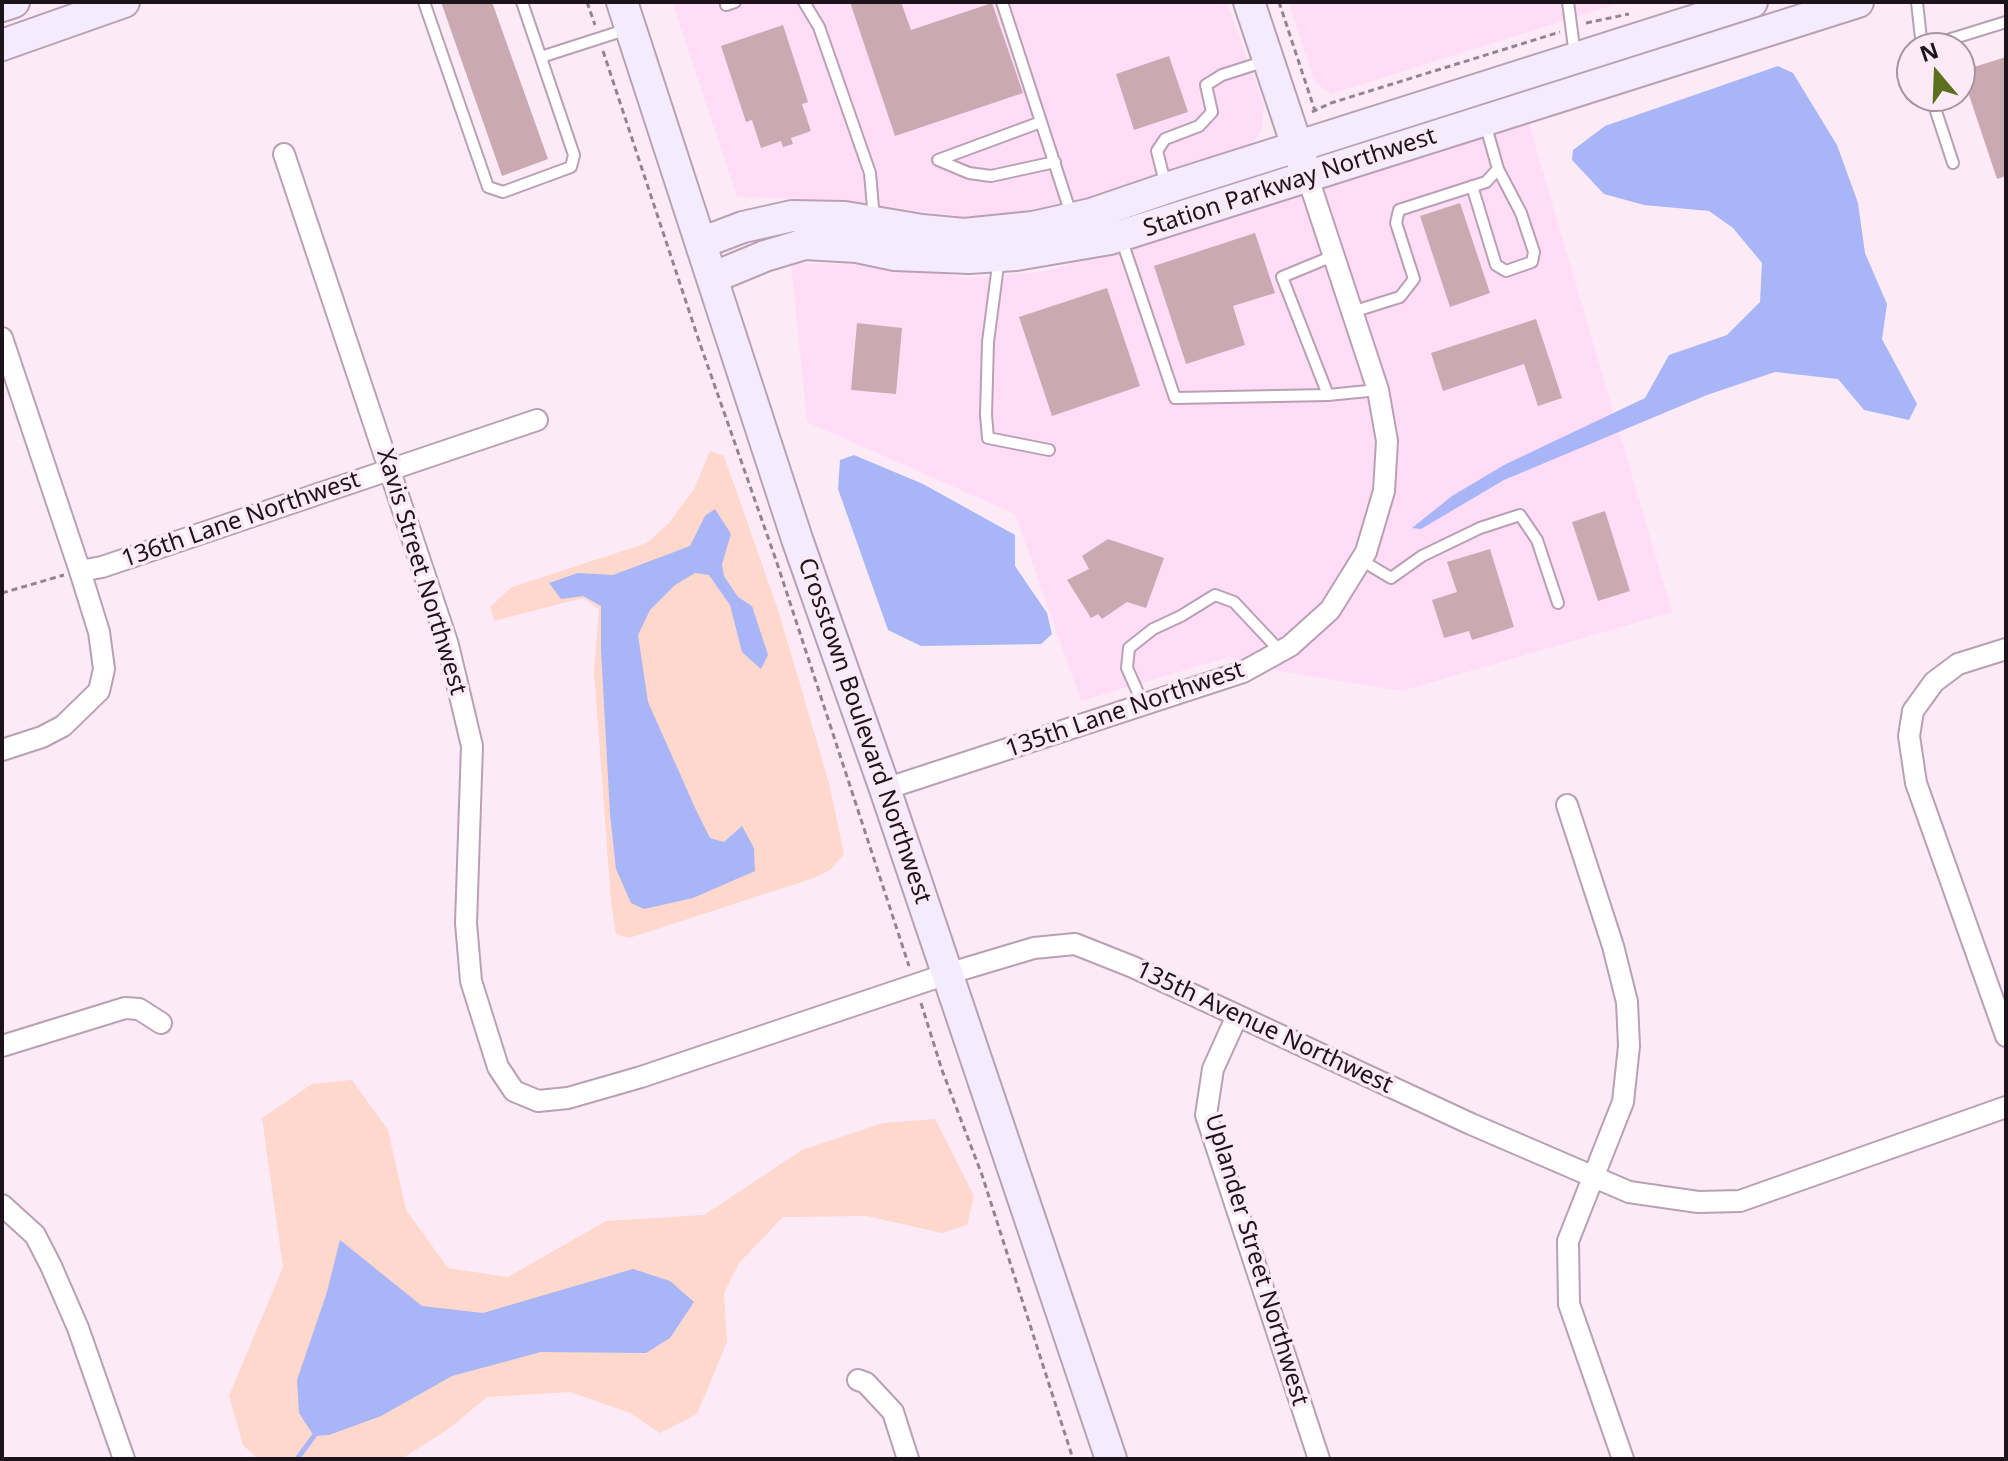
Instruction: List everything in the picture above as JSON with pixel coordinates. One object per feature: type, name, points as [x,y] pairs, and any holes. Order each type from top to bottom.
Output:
[{"type":"street","points":[[2,6],[14,2]]},
{"type":"street","points":[[2,45],[124,2]]},
{"type":"street","points":[[1249,2],[1269,60],[1301,127],[1308,178]]},
{"type":"street","name":"Station Parkway Northwest","points":[[701,243],[743,227],[792,216],[845,217],[895,255],[1000,256],[1075,232],[1301,127],[1575,59],[1752,2]]},
{"type":"street","name":"Station Parkway Northwest","points":[[712,278],[765,256],[805,244],[872,235],[922,230],[964,234],[1033,227],[1121,236],[1858,2]]},
{"type":"street","name":"Crosstown Boulevard Northwest","points":[[626,15],[797,539],[885,789],[1111,1459]]},
{"type":"street","name":"Xavis Street Northwest","points":[[284,154],[448,645],[472,746],[466,923],[471,981],[498,1067],[514,1091]]},
{"type":"street","name":"135th Lane Northwest","points":[[885,789],[1243,672],[1290,646],[1330,610],[1363,556],[1384,491],[1387,441],[1378,390],[1308,178]]},
{"type":"street","points":[[2,338],[99,632],[104,669],[99,691],[63,726],[42,737],[2,750]]},
{"type":"street","name":"136th Lane Northwest","points":[[80,571],[102,567],[537,420]]},
{"type":"street","points":[[2006,649],[1958,664],[1934,682],[1913,711],[1909,736],[1916,783],[2006,1036]]},
{"type":"street","points":[[1567,805],[1613,946],[1627,1002],[1629,1046],[1623,1102],[1568,1241],[1569,1304],[1623,1459]]},
{"type":"street","name":"135th Avenue Northwest","points":[[514,1091],[538,1101],[568,1098],[641,1077],[947,974],[1034,948],[1075,944],[1133,967],[1471,1124],[1629,1192],[1698,1202],[1740,1201],[2006,1107]]},
{"type":"street","points":[[2,1046],[125,1008],[139,1009],[161,1023]]},
{"type":"street","name":"Uplander Street Northwest","points":[[1237,1016],[1213,1069],[1206,1115],[1319,1459]]},
{"type":"street","points":[[2,1205],[35,1235],[51,1266],[78,1328],[124,1459]]},
{"type":"street","points":[[858,1380],[866,1383],[893,1412],[908,1459]]},
{"type":"lane","points":[[424,2],[488,187],[503,192],[571,167],[574,155],[522,2]]},
{"type":"lane","points":[[804,2],[819,27],[870,173],[872,235]]},
{"type":"lane","points":[[1002,2],[1075,232]]},
{"type":"lane","points":[[1568,2],[1575,59]]},
{"type":"lane","points":[[1917,2],[1920,32]]},
{"type":"lane","points":[[541,57],[599,38],[626,15]]},
{"type":"lane","points":[[1974,32],[2006,22]]},
{"type":"lane","points":[[1167,188],[1157,151],[1165,139],[1199,126],[1212,112],[1206,85],[1222,75],[1269,60]]},
{"type":"lane","points":[[1936,112],[1953,163]]},
{"type":"lane","points":[[1472,186],[1496,265],[1506,271],[1532,262],[1534,252],[1521,213],[1498,169],[1485,121]]},
{"type":"lane","points":[[1041,122],[938,160],[969,173],[991,176],[1055,162]]},
{"type":"lane","points":[[1352,312],[1400,297],[1414,279],[1396,223],[1399,210],[1486,182],[1498,169]]},
{"type":"lane","points":[[1121,236],[1175,398],[1328,395],[1378,390]]},
{"type":"lane","points":[[1000,256],[988,342],[988,438],[1049,450]]},
{"type":"lane","points":[[1328,395],[1282,277],[1333,256]]},
{"type":"lane","points":[[1363,556],[1391,578],[1422,556],[1480,528],[1520,515],[1537,540],[1558,603]]},
{"type":"lane","points":[[1144,706],[1127,668],[1129,648],[1153,629],[1215,595],[1234,602],[1280,651]]},
{"type":"path","points":[[587,2],[699,341],[831,723],[942,1070],[982,1175],[1073,1459]]},
{"type":"path","points":[[1279,2],[1301,127],[1331,103],[1572,27],[1635,13]]},
{"type":"path","points":[[2,593],[80,571]]},
{"type":"shaded area","points":[[672,2],[1227,2],[1264,106],[1262,129],[1250,147],[1040,212],[964,217],[836,200],[737,197]]},
{"type":"shaded area","points":[[1288,2],[1623,2],[1331,94],[1315,82]]},
{"type":"shaded area","points":[[1528,121],[1672,612],[1402,691],[1280,671],[1229,657],[1081,701],[1015,514],[807,422],[791,263],[891,265],[968,278],[1047,271]]},
{"type":"shaded area","points":[[710,451],[724,456],[779,613],[829,783],[844,854],[830,870],[814,878],[629,938],[616,934],[611,901],[594,671],[599,609],[583,598],[494,621],[490,607],[512,587],[647,543],[669,523],[694,489]]},
{"type":"shaded area","points":[[352,1080],[388,1130],[406,1210],[448,1268],[508,1277],[606,1221],[704,1215],[802,1150],[883,1123],[935,1119],[974,1196],[967,1225],[942,1233],[867,1216],[783,1217],[739,1263],[724,1293],[727,1342],[697,1414],[660,1433],[630,1413],[570,1392],[487,1397],[447,1430],[401,1459],[258,1459],[243,1445],[229,1396],[283,1267],[262,1118],[312,1084]]},
{"type":"water","points":[[1778,66],[1793,73],[1837,145],[1858,203],[1865,253],[1887,304],[1882,339],[1917,404],[1909,420],[1864,410],[1838,379],[1775,372],[1707,395],[1504,480],[1421,529],[1412,528],[1452,496],[1504,465],[1645,398],[1669,355],[1727,335],[1760,302],[1762,263],[1733,228],[1709,211],[1644,205],[1604,194],[1572,160],[1573,150],[1605,126]]},
{"type":"water","points":[[854,455],[923,484],[1015,535],[1015,566],[1047,613],[1052,634],[1041,644],[921,646],[888,630],[838,489],[840,460]]},
{"type":"water","points":[[715,509],[731,534],[722,564],[724,576],[738,597],[752,606],[768,655],[761,669],[742,652],[730,605],[709,575],[695,573],[675,585],[650,610],[638,635],[648,702],[696,810],[710,838],[724,842],[742,826],[754,848],[755,871],[693,898],[644,909],[631,903],[616,869],[610,814],[601,606],[583,596],[561,599],[549,583],[578,573],[613,575],[690,546],[705,516]]},
{"type":"water","points":[[340,1240],[422,1306],[483,1313],[633,1269],[670,1281],[694,1302],[670,1338],[646,1353],[541,1352],[452,1376],[381,1416],[329,1435],[314,1436],[299,1413],[297,1380],[327,1292]]},
{"type":"building","points":[[441,2],[492,2],[548,159],[502,176]]},
{"type":"building","points":[[850,2],[901,2],[911,30],[992,3],[1023,93],[895,136]]},
{"type":"building","points":[[783,25],[808,102],[802,104],[811,131],[791,138],[793,144],[783,147],[781,141],[761,148],[752,120],[746,122],[721,46]]},
{"type":"building","points":[[1169,56],[1188,112],[1134,130],[1116,74]]},
{"type":"building","points":[[2006,57],[2006,176],[1997,179],[1975,112],[1976,66]]},
{"type":"building","points":[[1460,203],[1490,293],[1450,307],[1420,216]]},
{"type":"building","points":[[1255,233],[1275,293],[1233,306],[1245,345],[1186,364],[1154,266]]},
{"type":"building","points":[[1107,288],[1140,386],[1052,416],[1019,317]]},
{"type":"building","points":[[1536,319],[1562,398],[1538,406],[1524,364],[1443,391],[1431,353]]},
{"type":"building","points":[[857,323],[902,328],[896,394],[851,390]]},
{"type":"building","points":[[1605,511],[1630,591],[1598,601],[1572,522]]},
{"type":"building","points":[[1108,539],[1164,558],[1146,608],[1127,602],[1102,619],[1098,614],[1091,618],[1067,580],[1089,569],[1082,556]]},
{"type":"building","points":[[1490,549],[1514,627],[1472,640],[1469,631],[1444,638],[1432,600],[1457,592],[1447,562]]},
{"type":"waterway","points":[[297,1459],[314,1436]]}]
